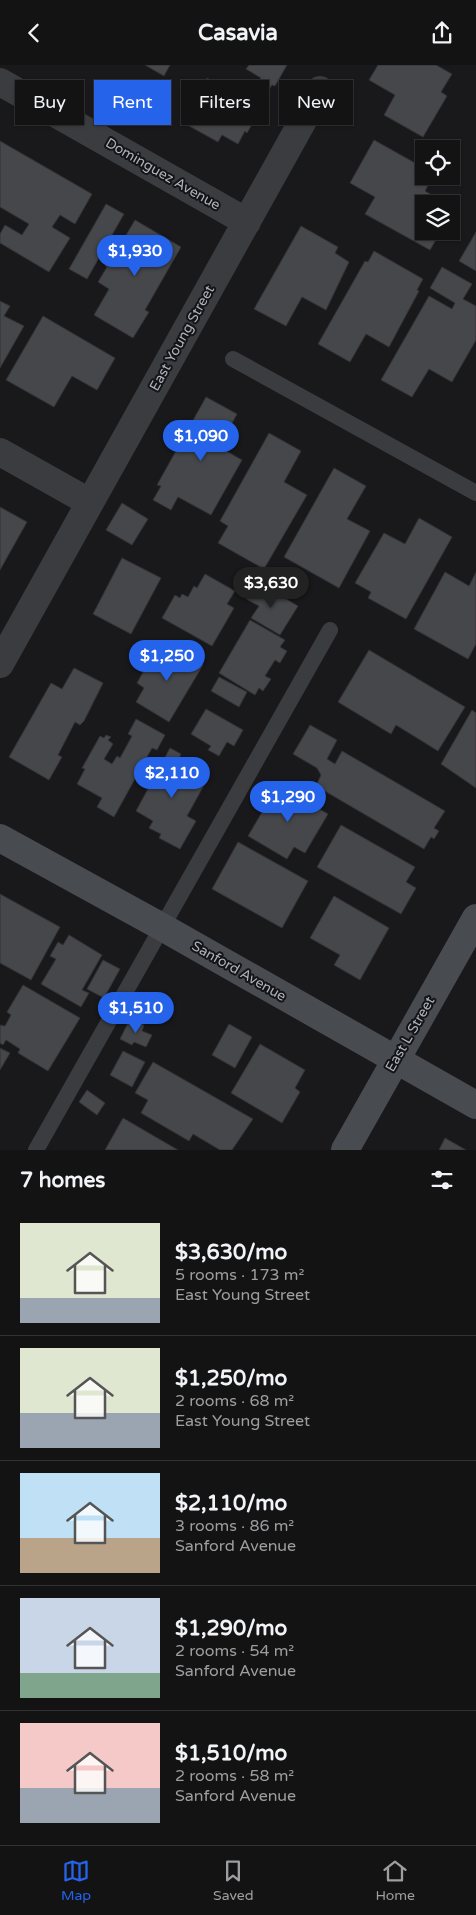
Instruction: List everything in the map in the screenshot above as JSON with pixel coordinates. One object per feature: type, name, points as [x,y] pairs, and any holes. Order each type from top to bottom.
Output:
[{"type":"street","name":"Dominguez Avenue","points":[[0,82],[247,222]]},
{"type":"street","name":"East Young Street","points":[[0,664],[89,501],[301,125]]},
{"type":"street","points":[[0,452],[89,501]]},
{"type":"street","name":"Sanford Avenue","points":[[0,838],[162,927],[476,1105]]},
{"type":"street","name":"East L Street","points":[[344,1150],[476,918]]},
{"type":"lane","points":[[233,359],[476,493]]},
{"type":"lane","points":[[36,1150],[330,630]]},
{"type":"building","points":[[145,65],[170,65],[164,76]]},
{"type":"building","points":[[249,65],[287,65],[275,86],[272,85],[269,90],[269,80],[260,80],[261,78],[246,69]]},
{"type":"building","points":[[378,65],[436,65],[452,74],[441,92],[447,96],[423,137],[384,115],[395,95],[369,80]]},
{"type":"building","points":[[187,125],[251,126],[247,133],[245,131],[238,144],[222,135],[218,142]]},
{"type":"building","points":[[374,140],[415,163],[415,185],[428,185],[425,191],[432,195],[415,195],[415,240],[436,240],[430,250],[365,214],[375,197],[350,183]]},
{"type":"building","points":[[0,141],[92,194],[75,224],[60,215],[52,227],[70,238],[49,272],[0,243],[0,234],[5,225],[22,235],[29,224],[0,207]]},
{"type":"building","points":[[106,204],[124,214],[87,279],[69,269]]},
{"type":"building","points":[[135,220],[181,247],[145,310],[149,312],[133,338],[94,315],[109,289],[98,282],[107,267],[105,266],[110,257],[113,258],[115,254],[113,252],[117,246],[119,247]]},
{"type":"building","points":[[301,226],[338,247],[335,253],[349,262],[326,310],[302,297],[286,326],[254,309]]},
{"type":"building","points":[[476,232],[476,271],[459,261]]},
{"type":"building","points":[[374,251],[423,279],[417,290],[419,291],[389,347],[366,334],[350,362],[318,344],[365,261],[368,262]]},
{"type":"building","points":[[442,267],[472,284],[463,299],[476,306],[476,340],[452,382],[429,369],[412,397],[381,380],[429,296],[452,309],[455,303],[430,288]]},
{"type":"building","points":[[0,301],[10,306],[4,316],[24,326],[0,368]]},
{"type":"building","points":[[43,316],[115,358],[97,390],[72,376],[54,407],[6,380]]},
{"type":"building","points":[[206,397],[237,414],[219,447],[242,460],[211,515],[178,497],[171,510],[153,500],[161,486],[157,485]]},
{"type":"building","points":[[269,433],[301,451],[284,482],[307,495],[264,569],[218,543],[228,526],[220,521]]},
{"type":"building","points":[[334,468],[366,486],[347,519],[370,531],[339,588],[284,557]]},
{"type":"building","points":[[122,503],[148,519],[132,545],[106,530]]},
{"type":"building","points":[[0,507],[27,522],[0,570]]},
{"type":"building","points":[[419,518],[452,537],[406,619],[368,598],[371,592],[355,583],[384,533],[405,544]]},
{"type":"building","points":[[122,558],[161,578],[131,634],[93,614]]},
{"type":"building","points":[[445,572],[469,586],[476,572],[476,644],[468,659],[414,629]]},
{"type":"building","points":[[205,574],[235,591],[227,604],[234,608],[212,646],[162,618],[175,595],[180,598],[182,594],[188,597],[194,586],[197,588]]},
{"type":"building","points":[[255,584],[267,591],[269,589],[298,606],[280,635],[251,618],[259,606],[246,599]]},
{"type":"building","points":[[250,620],[285,640],[280,647],[287,651],[280,663],[275,660],[265,676],[271,679],[263,691],[259,688],[255,695],[219,673]]},
{"type":"building","points":[[167,644],[203,665],[169,722],[136,702],[144,688],[137,683],[153,654],[159,658]]},
{"type":"building","points":[[369,650],[465,707],[438,751],[396,725],[391,734],[338,702]]},
{"type":"building","points":[[74,668],[103,683],[84,721],[80,725],[75,722],[58,755],[62,757],[49,780],[9,757],[51,683],[62,689]]},
{"type":"building","points":[[219,677],[247,692],[239,707],[211,691]]},
{"type":"building","points":[[206,709],[243,730],[234,746],[227,742],[219,756],[208,750],[211,746],[191,734]]},
{"type":"building","points":[[472,710],[476,713],[476,788],[441,764]]},
{"type":"building","points":[[136,719],[165,735],[157,750],[152,748],[114,817],[97,807],[102,798],[77,784],[85,769],[82,768],[100,736],[104,738],[106,735],[111,737],[108,740],[113,744],[104,759],[112,764],[117,756],[120,758],[132,736],[128,734]]},
{"type":"building","points":[[310,725],[337,740],[327,759],[335,764],[342,751],[445,811],[434,828],[439,831],[434,839],[431,837],[424,849],[316,786],[321,775],[317,768],[293,754]]},
{"type":"building","points":[[170,748],[181,754],[178,761],[208,778],[187,816],[196,821],[180,849],[159,838],[161,834],[149,828],[153,821],[136,811]]},
{"type":"building","points":[[278,785],[328,814],[305,853],[294,847],[287,859],[248,836]]},
{"type":"building","points":[[341,825],[415,867],[406,882],[416,888],[401,914],[317,867]]},
{"type":"building","points":[[238,842],[308,881],[282,928],[212,889]]},
{"type":"building","points":[[0,894],[60,927],[31,980],[0,963]]},
{"type":"building","points":[[334,896],[389,928],[360,980],[334,965],[340,955],[310,938]]},
{"type":"building","points":[[69,935],[102,955],[82,990],[89,993],[81,1007],[41,984],[56,959],[50,956],[58,942],[63,945]]},
{"type":"building","points":[[103,960],[120,969],[104,998],[87,989]]},
{"type":"building","points":[[23,985],[80,1018],[48,1071],[18,1053],[20,1049],[6,1040],[3,1045],[0,1043],[0,1025],[5,1026],[11,1015],[7,1012]]},
{"type":"building","points":[[130,1019],[144,1025],[142,1031],[152,1035],[146,1047],[134,1042],[132,1045],[120,1039]]},
{"type":"building","points":[[229,1024],[252,1037],[235,1068],[212,1055]]},
{"type":"building","points":[[260,1044],[305,1070],[295,1088],[300,1092],[282,1123],[231,1093]]},
{"type":"building","points":[[0,1048],[10,1053],[0,1070]]},
{"type":"building","points":[[123,1051],[145,1062],[132,1087],[110,1075]]},
{"type":"building","points":[[153,1062],[253,1119],[232,1150],[220,1150],[193,1134],[189,1141],[141,1113],[148,1100],[135,1093]]},
{"type":"building","points":[[87,1090],[105,1103],[97,1115],[79,1102]]},
{"type":"building","points":[[123,1118],[178,1150],[105,1150]]},
{"type":"building","points":[[445,1138],[466,1150],[439,1150]]}]
